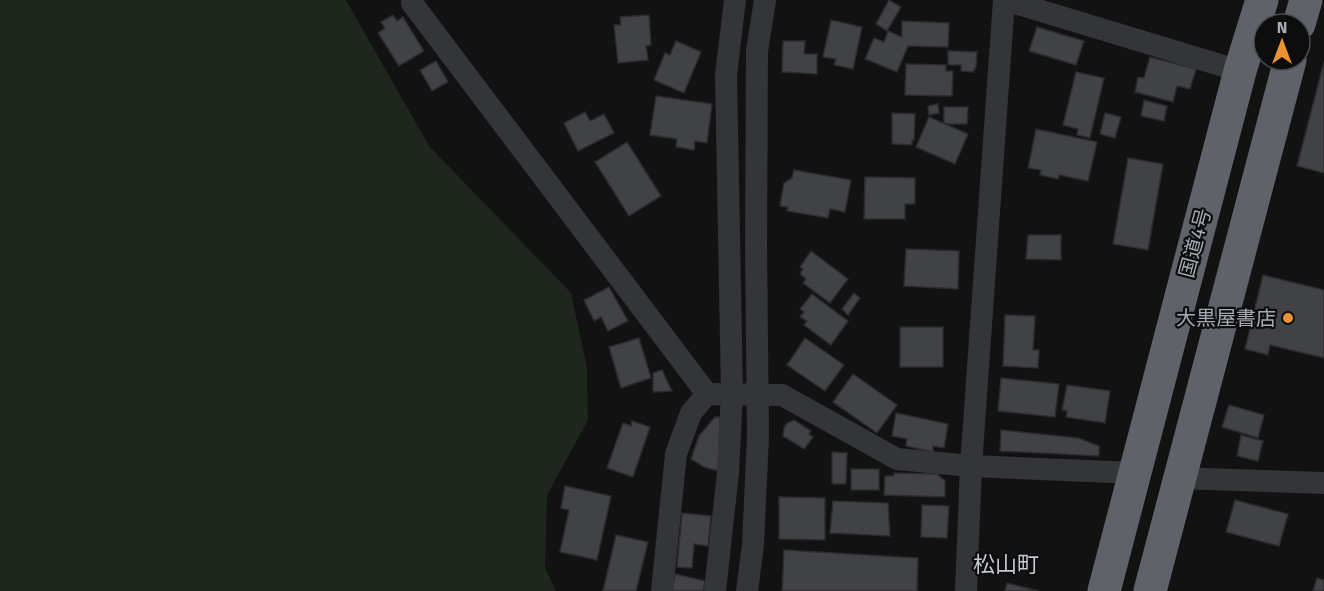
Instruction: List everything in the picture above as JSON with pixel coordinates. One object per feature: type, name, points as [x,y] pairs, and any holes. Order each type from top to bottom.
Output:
[{"type":"highway","name":"国道4号","points":[[1104,591],[1240,71],[1262,0]]},
{"type":"highway","points":[[1149,591],[1287,72]]},
{"type":"street","points":[[715,591],[728,473],[732,393],[726,75],[735,0]]},
{"type":"street","points":[[747,591],[753,545],[758,435],[756,394],[758,51],[765,0]]},
{"type":"street","points":[[966,591],[971,466],[1004,0],[1240,71]]},
{"type":"street","points":[[412,3],[706,394]]},
{"type":"street","points":[[662,591],[676,454],[691,413],[706,394],[782,395],[897,459],[971,466],[1135,473]]},
{"type":"street","points":[[1178,478],[1324,483]]},
{"type":"shaded area","points":[[0,0],[346,0],[429,146],[571,293],[587,368],[588,420],[547,495],[545,568],[556,591],[0,591]]},
{"type":"building","points":[[889,0],[901,7],[887,31],[876,24]]},
{"type":"building","points":[[393,15],[397,21],[403,17],[424,51],[399,66],[378,33],[385,28],[381,22]]},
{"type":"building","points":[[649,15],[651,45],[646,46],[648,60],[618,63],[614,25],[621,25],[620,17]]},
{"type":"building","points":[[831,20],[862,27],[853,69],[834,65],[836,59],[823,57]]},
{"type":"building","points":[[902,21],[949,23],[948,47],[908,46],[897,72],[865,59],[874,38],[884,42],[888,31],[902,37]]},
{"type":"building","points":[[1037,27],[1084,41],[1076,65],[1029,51]]},
{"type":"building","points":[[676,41],[701,52],[684,93],[654,80],[665,53],[670,55]]},
{"type":"building","points":[[783,41],[805,41],[804,54],[817,54],[817,74],[782,72]]},
{"type":"building","points":[[948,51],[977,52],[976,67],[973,72],[961,71],[961,65],[948,65]]},
{"type":"building","points":[[1150,57],[1196,69],[1190,89],[1177,86],[1173,102],[1135,92],[1138,77],[1144,78]]},
{"type":"building","points":[[436,61],[448,82],[432,91],[420,70]]},
{"type":"building","points":[[1324,62],[1324,173],[1297,166]]},
{"type":"building","points":[[906,64],[946,65],[946,71],[953,71],[952,96],[905,95]]},
{"type":"building","points":[[1076,72],[1104,78],[1090,138],[1077,135],[1078,129],[1063,125]]},
{"type":"building","points":[[656,96],[712,104],[707,143],[695,141],[694,150],[676,147],[677,139],[650,135]]},
{"type":"building","points":[[1144,100],[1167,106],[1164,121],[1141,116]]},
{"type":"building","points":[[938,104],[939,113],[929,115],[928,106]]},
{"type":"building","points":[[944,107],[968,107],[967,124],[944,124]]},
{"type":"building","points":[[585,112],[590,121],[604,114],[614,133],[578,151],[564,123]]},
{"type":"building","points":[[892,113],[915,114],[912,145],[892,144]]},
{"type":"building","points":[[1105,113],[1121,117],[1115,138],[1100,134]]},
{"type":"building","points":[[929,117],[968,134],[955,164],[916,147]]},
{"type":"building","points":[[1036,129],[1097,142],[1088,181],[1059,175],[1058,179],[1040,175],[1041,170],[1028,168]]},
{"type":"building","points":[[627,142],[661,196],[629,216],[595,162]]},
{"type":"building","points":[[1128,158],[1163,164],[1148,250],[1113,244]]},
{"type":"building","points":[[794,170],[851,180],[845,212],[830,209],[828,218],[787,211],[788,207],[780,206],[784,183],[792,178]]},
{"type":"building","points":[[865,177],[915,178],[915,204],[905,204],[905,219],[864,219]]},
{"type":"building","points":[[1028,235],[1061,235],[1061,260],[1026,259]]},
{"type":"building","points":[[906,249],[959,251],[958,289],[904,286]]},
{"type":"building","points":[[811,251],[848,279],[830,303],[803,283],[806,279],[800,274],[803,269],[800,267]]},
{"type":"building","name":"大黒屋書店","points":[[1263,275],[1324,290],[1324,358],[1270,345],[1268,355],[1245,349]]},
{"type":"building","points":[[609,287],[628,321],[608,331],[601,317],[594,321],[584,300]]},
{"type":"building","points":[[854,293],[860,298],[848,315],[842,309]]},
{"type":"building","points":[[812,294],[848,321],[831,345],[804,325],[807,321],[800,317],[804,312],[800,309]]},
{"type":"building","points":[[1005,315],[1035,316],[1033,350],[1039,350],[1038,368],[1003,366]]},
{"type":"building","points":[[900,327],[943,327],[943,367],[900,367]]},
{"type":"building","points":[[639,338],[651,378],[621,388],[609,347]]},
{"type":"building","points":[[805,338],[844,365],[825,391],[787,365]]},
{"type":"building","points":[[662,370],[672,391],[653,392],[653,373]]},
{"type":"building","points":[[853,374],[897,405],[877,433],[833,402]]},
{"type":"building","points":[[1001,378],[1059,384],[1055,417],[998,411]]},
{"type":"building","points":[[1067,385],[1110,391],[1105,423],[1066,417],[1067,411],[1062,410]]},
{"type":"building","points":[[1229,405],[1264,415],[1258,438],[1222,427]]},
{"type":"building","points":[[896,413],[948,424],[944,448],[933,446],[933,452],[906,446],[907,439],[892,436]]},
{"type":"building","points":[[715,417],[720,417],[718,471],[704,467],[691,459],[699,436]]},
{"type":"building","points":[[794,420],[811,431],[809,434],[813,437],[804,449],[783,436],[787,423]]},
{"type":"building","points":[[632,421],[650,427],[633,477],[607,468],[623,423],[631,426]]},
{"type":"building","points":[[1001,430],[1078,438],[1099,446],[1099,456],[1000,451]]},
{"type":"building","points":[[1241,435],[1263,441],[1258,461],[1237,456]]},
{"type":"building","points":[[832,452],[847,453],[846,484],[832,484]]},
{"type":"building","points":[[851,469],[879,469],[879,490],[851,490]]},
{"type":"building","points":[[894,473],[937,474],[945,481],[945,497],[884,495],[885,476],[894,476]]},
{"type":"building","points":[[565,486],[611,496],[597,560],[560,552],[569,510],[561,508]]},
{"type":"building","points":[[779,497],[825,498],[825,540],[779,539]]},
{"type":"building","points":[[1235,500],[1288,514],[1279,546],[1226,532]]},
{"type":"building","points":[[833,501],[888,503],[890,536],[830,533]]},
{"type":"building","points":[[922,505],[949,506],[947,538],[921,537]]},
{"type":"building","points":[[682,513],[711,516],[708,546],[694,544],[692,568],[677,567]]},
{"type":"building","points":[[616,535],[648,542],[636,591],[603,591]]},
{"type":"building","points":[[784,550],[918,558],[917,591],[782,591]]},
{"type":"building","points":[[675,574],[705,581],[703,591],[672,591]]},
{"type":"building","points":[[1317,578],[1324,580],[1324,591],[1313,591]]},
{"type":"building","points":[[1007,583],[1038,591],[1005,591]]},
{"type":"place","name":"大黒屋書店","points":[[1288,318]]},
{"type":"district","name":"松山町","points":[[1006,564]]}]
